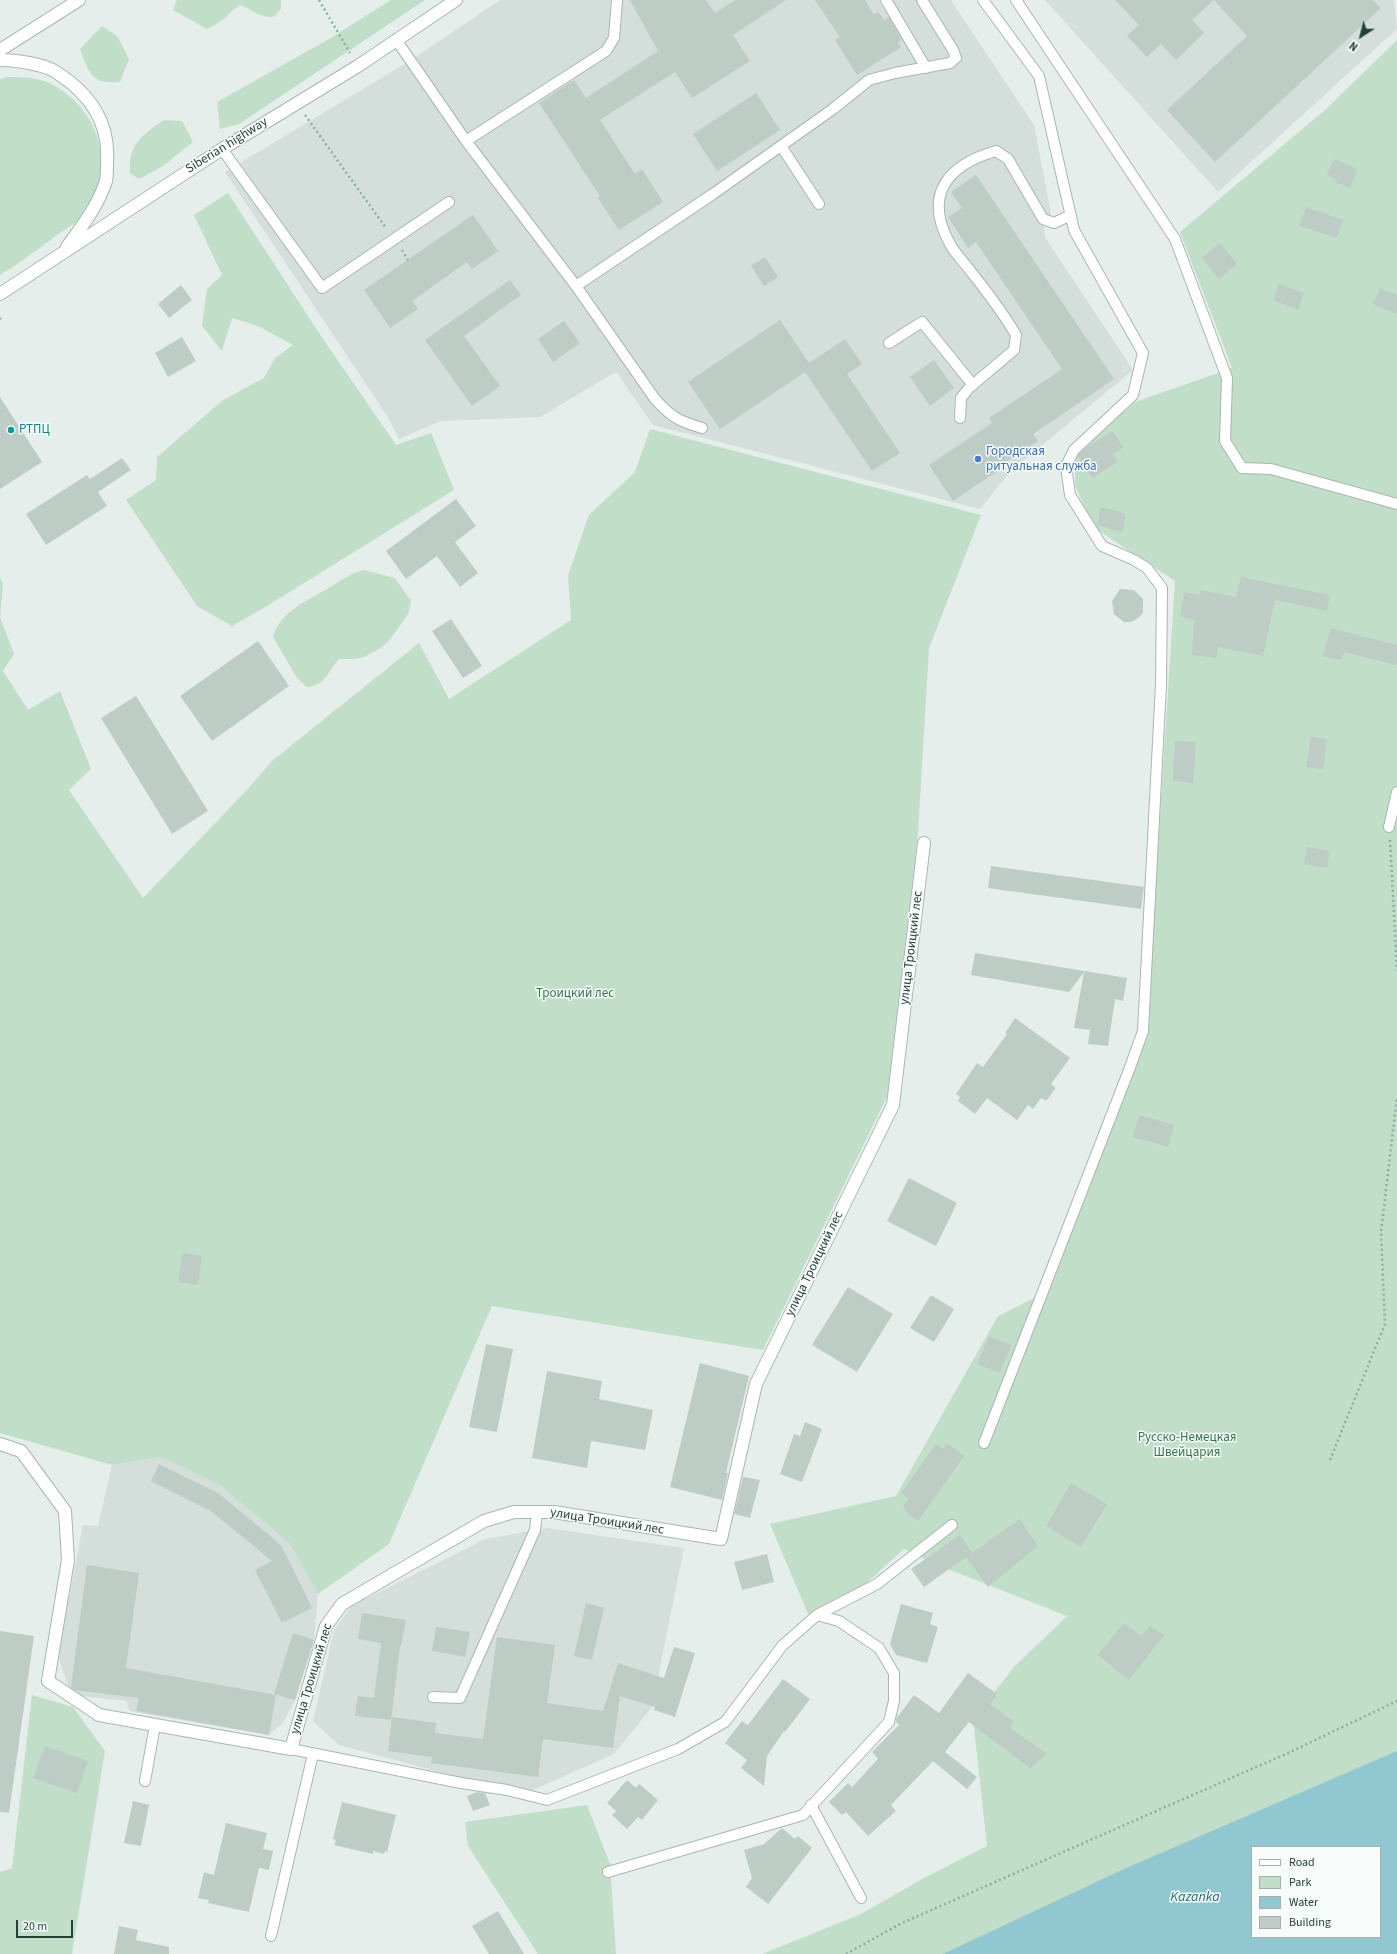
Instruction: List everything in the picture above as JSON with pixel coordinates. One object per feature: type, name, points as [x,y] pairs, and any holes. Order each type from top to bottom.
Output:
[{"type":"street","points":[[0,50],[79,0]]},
{"type":"street","name":"Siberian highway","points":[[0,294],[222,149],[358,66],[456,0]]},
{"type":"street","points":[[0,60],[29,64],[55,72],[81,92],[100,116],[108,146],[106,180],[91,214],[63,253]]},
{"type":"street","name":"улица Троицкий лес","points":[[0,1444],[21,1451],[65,1510],[68,1560],[48,1681],[99,1715],[291,1749],[326,1626],[342,1604],[484,1521],[514,1512],[554,1512],[721,1540],[756,1384],[893,1105],[924,843]]},
{"type":"lane","points":[[466,141],[606,51],[614,38],[617,0]]},
{"type":"lane","points":[[886,0],[926,68]]},
{"type":"lane","points":[[576,286],[713,194],[833,109],[869,80],[950,63],[956,58],[953,50],[922,0]]},
{"type":"lane","points":[[983,0],[1039,76],[1074,230],[1143,353],[1133,395],[1074,450],[1066,466],[1070,495],[1102,546],[1134,560],[1147,568],[1162,588],[1161,684],[1142,1031],[1126,1077],[984,1443]]},
{"type":"lane","points":[[1016,0],[1175,239],[1227,378],[1225,441],[1242,468],[1271,469],[1397,504]]},
{"type":"lane","points":[[397,40],[466,141],[576,286],[656,399],[667,412],[679,421],[702,428]]},
{"type":"lane","points":[[781,146],[819,204]]},
{"type":"lane","points":[[222,149],[322,288],[449,202]]},
{"type":"lane","points":[[960,418],[961,398],[973,385],[1014,350],[1016,335],[1004,314],[950,244],[940,217],[939,195],[945,182],[976,157],[996,151],[1008,159],[1043,219],[1054,223],[1071,216]]},
{"type":"lane","points":[[889,343],[922,322],[973,385]]},
{"type":"lane","points":[[1389,827],[1397,792]]},
{"type":"lane","points":[[433,1697],[460,1698],[535,1530],[537,1512]]},
{"type":"lane","points":[[291,1749],[461,1784],[507,1790],[547,1800],[678,1749],[725,1722],[782,1646],[816,1615],[877,1584],[952,1525]]},
{"type":"lane","points":[[608,1872],[803,1815],[811,1804],[889,1722],[894,1701],[894,1673],[879,1648],[839,1621],[816,1615]]},
{"type":"lane","points":[[145,1781],[155,1725]]},
{"type":"lane","points":[[271,1936],[314,1754]]},
{"type":"lane","points":[[811,1804],[861,1898]]},
{"type":"path","points":[[319,0],[358,66]]},
{"type":"path","points":[[305,115],[408,260]]},
{"type":"path","points":[[1389,827],[1397,971]]},
{"type":"path","points":[[1330,1460],[1385,1324],[1381,1232],[1397,1097]]},
{"type":"path","points":[[846,1954],[902,1923],[1281,1756],[1397,1701]]},
{"type":"shaded area","points":[[500,0],[951,0],[1034,125],[1051,214],[1043,219],[1045,237],[1133,370],[1011,471],[980,509],[653,425],[616,372],[540,417],[441,421],[399,439],[389,419],[225,172],[411,60]]},
{"type":"shaded area","points":[[1045,0],[1394,0],[1397,29],[1218,192]]},
{"type":"shaded area","points":[[161,1457],[220,1485],[289,1543],[318,1594],[314,1640],[295,1700],[282,1724],[269,1735],[129,1711],[127,1701],[71,1695],[58,1655],[83,1525],[98,1526],[112,1465]]},
{"type":"shaded area","points":[[547,1528],[684,1548],[652,1707],[614,1754],[533,1790],[476,1782],[339,1745],[313,1721],[334,1630],[351,1606],[485,1539]]},
{"type":"green space","points":[[177,0],[281,0],[281,9],[273,17],[268,17],[259,15],[240,5],[212,27],[207,29],[173,10]]},
{"type":"green space","points":[[391,0],[425,0],[239,124],[220,129],[217,102],[329,39]]},
{"type":"green space","points":[[102,26],[117,36],[129,59],[120,82],[103,81],[92,75],[80,49]]},
{"type":"green space","name":"Русско-Немецкая Швейцария","points":[[1397,40],[1397,1954],[762,1954],[861,1914],[924,1878],[987,1846],[973,1719],[1014,1667],[1067,1616],[935,1564],[904,1549],[862,1587],[808,1614],[770,1524],[896,1496],[998,1316],[1044,1293],[1146,1037],[1175,581],[1093,527],[1075,485],[1076,453],[1135,402],[1232,368],[1180,232],[1325,110]]},
{"type":"green space","points":[[8,77],[31,78],[48,82],[68,95],[81,107],[90,121],[97,137],[101,154],[101,170],[98,187],[82,217],[22,261],[0,275],[0,79]]},
{"type":"green space","points":[[164,120],[182,121],[193,142],[163,166],[139,179],[130,173],[131,155],[134,147],[143,136]]},
{"type":"green space","points":[[228,193],[321,336],[396,445],[431,433],[454,490],[267,606],[232,626],[197,606],[126,500],[156,480],[157,457],[223,400],[264,378],[275,358],[293,345],[258,326],[232,318],[222,351],[202,326],[207,289],[222,275],[194,215]]},
{"type":"green space","name":"Троицкий лес","points":[[650,429],[981,515],[929,648],[918,833],[887,1097],[763,1350],[492,1306],[389,1544],[318,1594],[289,1543],[220,1485],[161,1457],[112,1465],[0,1433],[0,617],[14,654],[3,671],[28,710],[60,691],[91,769],[69,790],[143,898],[246,791],[272,761],[419,643],[449,699],[571,620],[568,575],[589,515],[635,472]]},
{"type":"green space","points":[[364,570],[395,578],[411,601],[408,614],[389,641],[381,648],[364,657],[339,659],[322,681],[313,686],[307,687],[297,678],[273,637],[277,628],[282,620],[296,607],[347,577]]},
{"type":"green space","points":[[0,578],[3,584],[0,617]]},
{"type":"green space","points":[[32,1695],[73,1707],[105,1751],[72,1954],[0,1954],[0,1872],[12,1868]]},
{"type":"green space","points":[[587,1805],[610,1864],[616,1954],[538,1954],[468,1846],[465,1822]]},
{"type":"water","name":"Kazanka","points":[[1397,1751],[1397,1954],[943,1954],[1124,1869]]},
{"type":"building","points":[[630,0],[706,0],[715,13],[735,0],[786,0],[733,35],[750,61],[692,98],[675,72],[600,120],[635,174],[642,169],[663,202],[619,230],[598,198],[600,196],[539,103],[574,80],[586,98],[658,51]]},
{"type":"building","points":[[815,0],[865,0],[874,15],[878,12],[884,20],[889,17],[902,40],[898,43],[901,47],[857,75],[835,40],[840,37]]},
{"type":"building","points":[[1115,0],[1214,0],[1192,20],[1204,33],[1176,60],[1161,44],[1147,57],[1127,36],[1139,25]]},
{"type":"building","points":[[1214,0],[1373,0],[1381,8],[1215,162],[1167,110],[1247,36]]},
{"type":"building","points":[[756,93],[780,130],[717,171],[693,134]]},
{"type":"building","points":[[1334,159],[1357,169],[1350,188],[1335,182],[1336,179],[1327,175]]},
{"type":"building","points":[[976,175],[1114,379],[1033,434],[1038,441],[1006,462],[1008,464],[953,501],[929,465],[992,423],[989,418],[1062,369],[976,242],[968,248],[948,217],[962,208],[951,192]]},
{"type":"building","points":[[1306,207],[1343,220],[1337,238],[1299,226]]},
{"type":"building","points":[[473,215],[498,251],[472,269],[467,262],[412,301],[418,309],[390,328],[364,290]]},
{"type":"building","points":[[1220,243],[1237,264],[1219,279],[1202,258]]},
{"type":"building","points":[[765,257],[778,277],[764,286],[751,266]]},
{"type":"building","points":[[510,280],[521,295],[464,336],[500,386],[472,406],[425,340]]},
{"type":"building","points":[[1279,284],[1304,293],[1298,310],[1273,300]]},
{"type":"building","points":[[181,285],[192,300],[169,318],[158,304]]},
{"type":"building","points":[[1380,288],[1397,295],[1397,314],[1373,304]]},
{"type":"building","points":[[780,320],[809,363],[845,339],[862,364],[847,374],[900,453],[872,471],[805,372],[720,429],[688,382]]},
{"type":"building","points":[[564,321],[580,343],[553,362],[538,339]]},
{"type":"building","points":[[182,337],[196,361],[168,377],[155,353]]},
{"type":"building","points":[[934,360],[954,388],[930,406],[910,377]]},
{"type":"building","name":"РТПЦ","points":[[0,397],[42,462],[0,489]]},
{"type":"building","points":[[1113,431],[1123,448],[1113,454],[1118,462],[1092,478],[1078,456],[1084,449]]},
{"type":"building","points":[[122,458],[131,470],[98,492],[107,506],[46,545],[26,514],[87,475],[90,479]]},
{"type":"building","points":[[456,499],[476,526],[455,542],[478,573],[460,587],[437,556],[406,579],[386,551]]},
{"type":"building","points":[[1101,507],[1126,514],[1122,532],[1097,525]]},
{"type":"building","points":[[1241,577],[1330,595],[1327,611],[1275,600],[1263,656],[1218,647],[1216,658],[1192,655],[1194,620],[1180,616],[1184,592],[1199,595],[1201,590],[1236,597]]},
{"type":"building","points":[[1120,589],[1134,590],[1143,599],[1143,613],[1131,622],[1124,622],[1114,614],[1112,601]]},
{"type":"building","points":[[451,619],[482,666],[463,678],[432,631]]},
{"type":"building","points":[[1331,628],[1397,645],[1397,665],[1344,652],[1341,660],[1323,656]]},
{"type":"building","points":[[258,641],[289,686],[212,741],[180,696]]},
{"type":"building","points":[[136,696],[208,811],[172,834],[101,718]]},
{"type":"building","points":[[1311,737],[1327,739],[1323,769],[1306,767]]},
{"type":"building","points":[[1175,741],[1196,742],[1193,783],[1173,781]]},
{"type":"building","points":[[1307,847],[1330,851],[1327,868],[1304,864]]},
{"type":"building","points":[[991,866],[1144,887],[1141,909],[988,888]]},
{"type":"building","points":[[975,953],[1127,978],[1123,1001],[1115,999],[1108,1046],[1088,1044],[1090,1030],[1074,1028],[1084,972],[1069,992],[971,975]]},
{"type":"building","points":[[1015,1018],[1070,1058],[1051,1084],[1056,1088],[1046,1101],[1041,1098],[1033,1109],[1028,1105],[1017,1120],[987,1098],[975,1114],[958,1101],[960,1097],[956,1094],[977,1063],[983,1067],[1007,1034],[1005,1033]]},
{"type":"building","points":[[1139,1115],[1174,1125],[1168,1147],[1133,1137]]},
{"type":"building","points":[[909,1178],[957,1203],[936,1246],[887,1221]]},
{"type":"building","points":[[183,1253],[202,1256],[198,1285],[178,1282]]},
{"type":"building","points":[[848,1287],[893,1314],[857,1372],[812,1345]]},
{"type":"building","points":[[931,1295],[954,1309],[934,1342],[910,1328]]},
{"type":"building","points":[[989,1336],[1011,1345],[1000,1373],[977,1364]]},
{"type":"building","points":[[486,1344],[513,1349],[497,1432],[469,1427]]},
{"type":"building","points":[[700,1363],[749,1376],[726,1473],[728,1473],[722,1500],[670,1487]]},
{"type":"building","points":[[547,1371],[602,1381],[599,1399],[653,1410],[645,1450],[591,1441],[587,1468],[532,1458]]},
{"type":"building","points":[[805,1422],[822,1429],[802,1482],[780,1474],[794,1434],[800,1436]]},
{"type":"building","points":[[947,1443],[964,1456],[918,1521],[908,1514],[903,1506],[909,1498],[901,1493],[936,1444],[943,1449]]},
{"type":"building","points":[[159,1464],[218,1493],[281,1545],[312,1608],[282,1623],[255,1570],[272,1561],[211,1511],[151,1481]]},
{"type":"building","points":[[743,1477],[760,1480],[750,1518],[734,1514]]},
{"type":"building","points":[[1071,1483],[1107,1504],[1081,1547],[1046,1526]]},
{"type":"building","points":[[1020,1519],[1038,1546],[988,1587],[966,1557],[924,1587],[911,1569],[960,1535],[972,1553]]},
{"type":"building","points":[[767,1554],[774,1582],[742,1590],[734,1562]]},
{"type":"building","points":[[87,1565],[139,1573],[126,1668],[276,1695],[269,1735],[136,1711],[139,1698],[74,1690],[71,1687]]},
{"type":"building","points":[[586,1603],[604,1608],[592,1660],[574,1656]]},
{"type":"building","points":[[901,1604],[933,1613],[930,1624],[938,1627],[927,1663],[896,1655],[890,1644]]},
{"type":"building","points":[[362,1613],[406,1620],[400,1646],[391,1720],[355,1716],[358,1696],[374,1698],[381,1643],[358,1639]]},
{"type":"building","points":[[1124,1623],[1141,1636],[1150,1626],[1164,1635],[1129,1680],[1098,1655]]},
{"type":"building","points":[[436,1627],[470,1632],[465,1657],[432,1651]]},
{"type":"building","points":[[0,1631],[34,1636],[9,1813],[0,1812]]},
{"type":"building","points":[[293,1633],[314,1640],[295,1700],[274,1694]]},
{"type":"building","points":[[497,1637],[555,1645],[547,1703],[603,1711],[618,1663],[664,1678],[674,1647],[695,1653],[675,1717],[654,1710],[655,1707],[620,1696],[613,1748],[543,1739],[538,1777],[431,1763],[432,1757],[388,1751],[392,1717],[436,1723],[435,1733],[483,1739]]},
{"type":"building","points":[[968,1673],[997,1694],[990,1704],[1014,1722],[1010,1728],[1047,1754],[1030,1768],[969,1722],[945,1752],[977,1777],[967,1789],[933,1761],[891,1805],[896,1811],[868,1836],[846,1812],[842,1815],[829,1802],[848,1783],[852,1787],[878,1759],[872,1752],[899,1725],[896,1722],[896,1719],[914,1695],[939,1713]]},
{"type":"building","points":[[783,1679],[810,1699],[785,1732],[784,1731],[767,1756],[764,1786],[741,1768],[747,1760],[725,1743],[742,1721],[748,1725]]},
{"type":"building","points":[[45,1746],[88,1761],[77,1793],[33,1778]]},
{"type":"building","points":[[627,1780],[636,1788],[639,1784],[658,1800],[642,1820],[638,1817],[627,1829],[612,1815],[616,1811],[607,1803]]},
{"type":"building","points":[[477,1792],[485,1793],[490,1805],[473,1811],[467,1796]]},
{"type":"building","points":[[133,1801],[149,1805],[141,1846],[124,1843]]},
{"type":"building","points":[[342,1802],[396,1815],[387,1852],[385,1851],[384,1854],[373,1851],[373,1854],[334,1845],[336,1840],[333,1839]]},
{"type":"building","points":[[226,1823],[267,1833],[263,1849],[273,1851],[269,1870],[259,1868],[249,1912],[208,1903],[209,1900],[198,1898],[204,1872],[214,1875]]},
{"type":"building","points":[[782,1828],[795,1839],[798,1836],[812,1848],[768,1904],[746,1887],[752,1878],[744,1850],[764,1844]]},
{"type":"building","points":[[498,1911],[524,1954],[489,1954],[472,1926]]},
{"type":"building","points":[[119,1926],[138,1930],[136,1940],[169,1947],[169,1954],[114,1954]]},
{"type":"place","name":"РТПЦ","points":[[11,430]]},
{"type":"place","name":"Городская ритуальная служба","points":[[978,459]]}]
